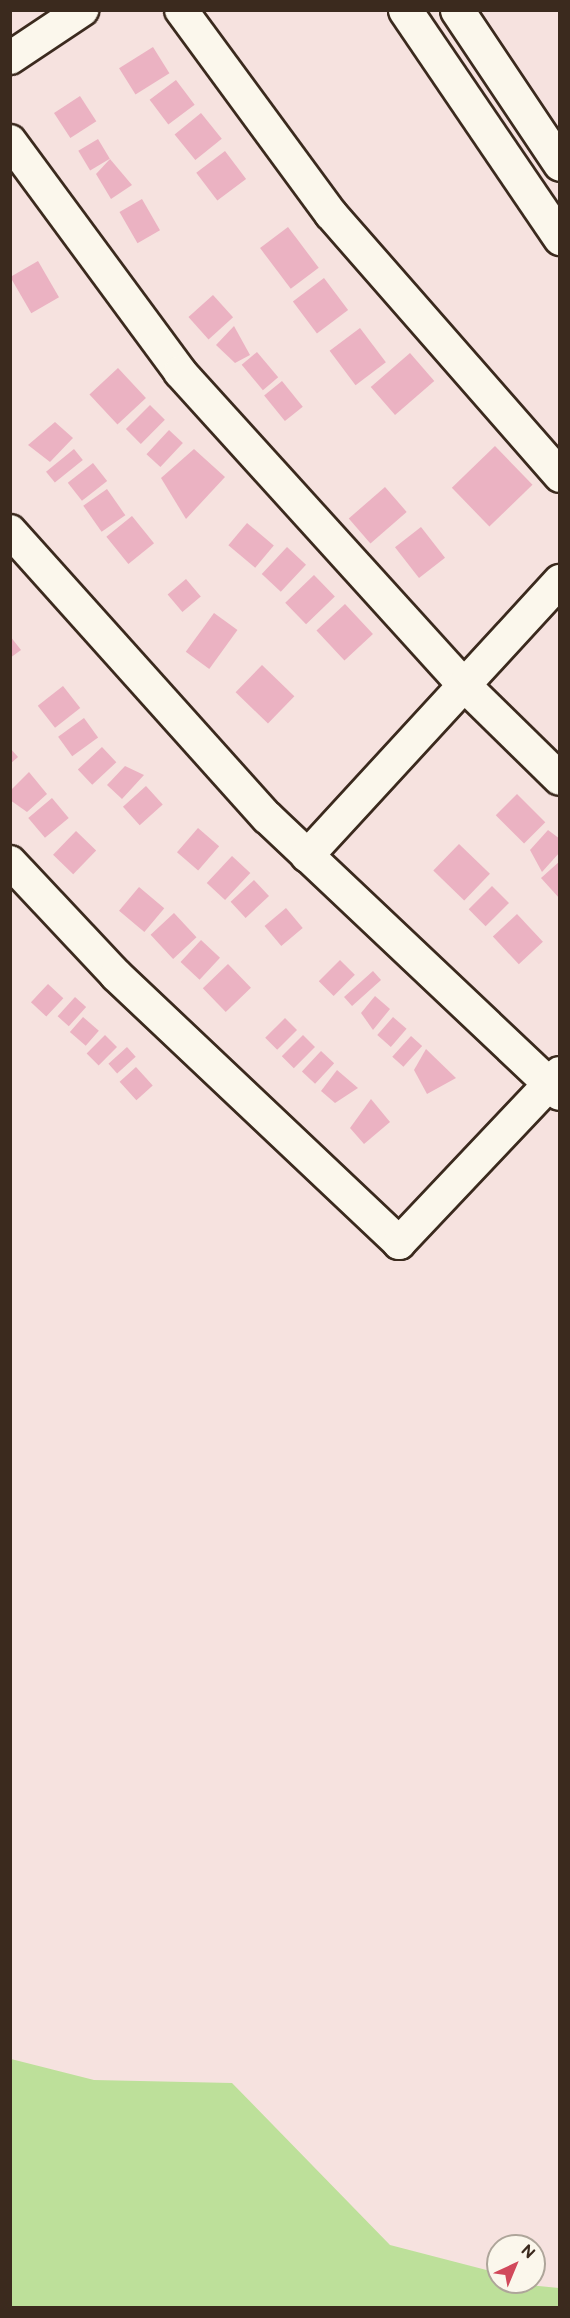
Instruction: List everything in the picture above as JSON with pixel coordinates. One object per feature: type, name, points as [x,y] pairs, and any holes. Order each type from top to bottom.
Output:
[{"type":"street","points":[[10,58],[82,10]]},
{"type":"street","points":[[181,10],[331,214],[560,476]]},
{"type":"street","points":[[405,10],[560,238]]},
{"type":"street","points":[[457,10],[560,164]]},
{"type":"street","points":[[10,141],[180,372],[464,685],[560,779]]},
{"type":"street","points":[[10,531],[53,584],[307,856],[556,1084],[399,1243],[116,975],[10,862]]},
{"type":"street","points":[[307,856],[560,581]]},
{"type":"green space","points":[[11,2059],[94,2080],[232,2083],[390,2245],[486,2270],[486,2294],[546,2294],[546,2287],[559,2288],[559,2307],[11,2307]]},
{"type":"building","points":[[153,47],[169,73],[136,94],[119,68]]},
{"type":"building","points":[[176,80],[195,105],[168,125],[150,100]]},
{"type":"building","points":[[80,96],[96,121],[70,138],[54,113]]},
{"type":"building","points":[[201,113],[222,139],[195,160],[175,134]]},
{"type":"building","points":[[98,139],[110,159],[90,171],[78,151]]},
{"type":"building","points":[[225,151],[246,179],[217,201],[196,173]]},
{"type":"building","points":[[110,159],[132,185],[111,199],[96,174]]},
{"type":"building","points":[[142,199],[160,230],[137,243],[119,212]]},
{"type":"building","points":[[288,227],[319,268],[291,289],[260,248]]},
{"type":"building","points":[[38,261],[59,297],[31,313],[10,277]]},
{"type":"building","points":[[324,278],[348,310],[317,333],[293,301]]},
{"type":"building","points":[[213,295],[233,317],[209,339],[188,317]]},
{"type":"building","points":[[234,326],[250,355],[235,363],[216,345]]},
{"type":"building","points":[[360,328],[386,362],[356,385],[330,351]]},
{"type":"building","points":[[257,352],[278,377],[263,390],[242,365]]},
{"type":"building","points":[[410,353],[434,381],[395,415],[371,387]]},
{"type":"building","points":[[118,368],[146,398],[117,425],[89,395]]},
{"type":"building","points":[[282,381],[303,407],[285,421],[264,395]]},
{"type":"building","points":[[150,405],[165,420],[141,444],[126,429]]},
{"type":"building","points":[[55,422],[73,438],[50,462],[28,445]]},
{"type":"building","points":[[169,430],[183,443],[160,467],[146,454]]},
{"type":"building","points":[[495,446],[533,485],[489,527],[452,488]]},
{"type":"building","points":[[74,449],[83,460],[55,483],[46,472]]},
{"type":"building","points":[[194,449],[225,477],[186,519],[161,478]]},
{"type":"building","points":[[93,463],[107,481],[82,501],[68,483]]},
{"type":"building","points":[[385,487],[407,512],[370,543],[349,518]]},
{"type":"building","points":[[107,489],[125,515],[102,532],[83,506]]},
{"type":"building","points":[[132,516],[154,543],[128,564],[106,537]]},
{"type":"building","points":[[247,523],[274,545],[255,568],[228,545]]},
{"type":"building","points":[[421,527],[445,558],[419,578],[395,547]]},
{"type":"building","points":[[287,547],[306,565],[281,592],[262,574]]},
{"type":"building","points":[[314,575],[335,597],[306,624],[285,603]]},
{"type":"building","points":[[186,579],[201,597],[182,612],[168,594]]},
{"type":"building","points":[[345,604],[373,634],[344,661],[316,631]]},
{"type":"building","points":[[214,613],[237,630],[209,669],[186,652]]},
{"type":"building","points":[[10,636],[21,650],[10,658]]},
{"type":"building","points":[[262,665],[294,696],[268,724],[236,692]]},
{"type":"building","points":[[63,686],[80,708],[55,728],[38,706]]},
{"type":"building","points":[[84,718],[98,737],[72,756],[58,737]]},
{"type":"building","points":[[102,747],[116,762],[92,785],[78,770]]},
{"type":"building","points":[[10,748],[18,757],[10,764]]},
{"type":"building","points":[[125,766],[144,775],[122,799],[107,785]]},
{"type":"building","points":[[29,772],[47,794],[27,812],[10,800],[10,791]]},
{"type":"building","points":[[146,786],[163,805],[140,825],[123,807]]},
{"type":"building","points":[[517,794],[545,822],[524,843],[496,815]]},
{"type":"building","points":[[52,798],[69,818],[45,838],[28,818]]},
{"type":"building","points":[[198,828],[219,846],[198,871],[177,852]]},
{"type":"building","points":[[548,830],[560,839],[560,852],[542,872],[530,850]]},
{"type":"building","points":[[76,831],[96,850],[73,874],[53,855]]},
{"type":"building","points":[[459,844],[490,874],[464,900],[433,871]]},
{"type":"building","points":[[232,856],[250,873],[225,900],[207,883]]},
{"type":"building","points":[[560,861],[560,899],[541,878]]},
{"type":"building","points":[[254,880],[269,896],[246,918],[231,902]]},
{"type":"building","points":[[492,886],[509,903],[486,926],[469,909]]},
{"type":"building","points":[[139,887],[164,908],[144,932],[119,911]]},
{"type":"building","points":[[286,908],[303,928],[281,946],[265,926]]},
{"type":"building","points":[[174,913],[197,937],[173,959],[151,935]]},
{"type":"building","points":[[517,914],[543,942],[519,964],[493,937]]},
{"type":"building","points":[[201,940],[220,958],[200,980],[181,962]]},
{"type":"building","points":[[340,960],[355,975],[334,996],[319,981]]},
{"type":"building","points":[[228,964],[251,988],[226,1012],[203,988]]},
{"type":"building","points":[[373,971],[381,980],[352,1006],[344,997]]},
{"type":"building","points":[[48,984],[63,998],[46,1017],[31,1002]]},
{"type":"building","points":[[375,996],[390,1009],[373,1030],[361,1013]]},
{"type":"building","points":[[75,997],[86,1007],[69,1026],[58,1016]]},
{"type":"building","points":[[83,1017],[99,1031],[86,1046],[70,1032]]},
{"type":"building","points":[[393,1017],[407,1029],[391,1047],[377,1035]]},
{"type":"building","points":[[285,1018],[297,1030],[277,1050],[265,1038]]},
{"type":"building","points":[[105,1035],[117,1047],[99,1065],[87,1053]]},
{"type":"building","points":[[303,1035],[315,1047],[294,1068],[282,1056]]},
{"type":"building","points":[[411,1036],[422,1046],[403,1067],[392,1057]]},
{"type":"building","points":[[127,1047],[136,1057],[117,1073],[108,1064]]},
{"type":"building","points":[[426,1049],[456,1078],[427,1094],[414,1070]]},
{"type":"building","points":[[321,1051],[334,1063],[315,1084],[302,1071]]},
{"type":"building","points":[[136,1067],[153,1086],[136,1100],[120,1082]]},
{"type":"building","points":[[337,1070],[358,1088],[335,1103],[321,1091]]},
{"type":"building","points":[[371,1099],[390,1122],[364,1144],[350,1128]]}]
